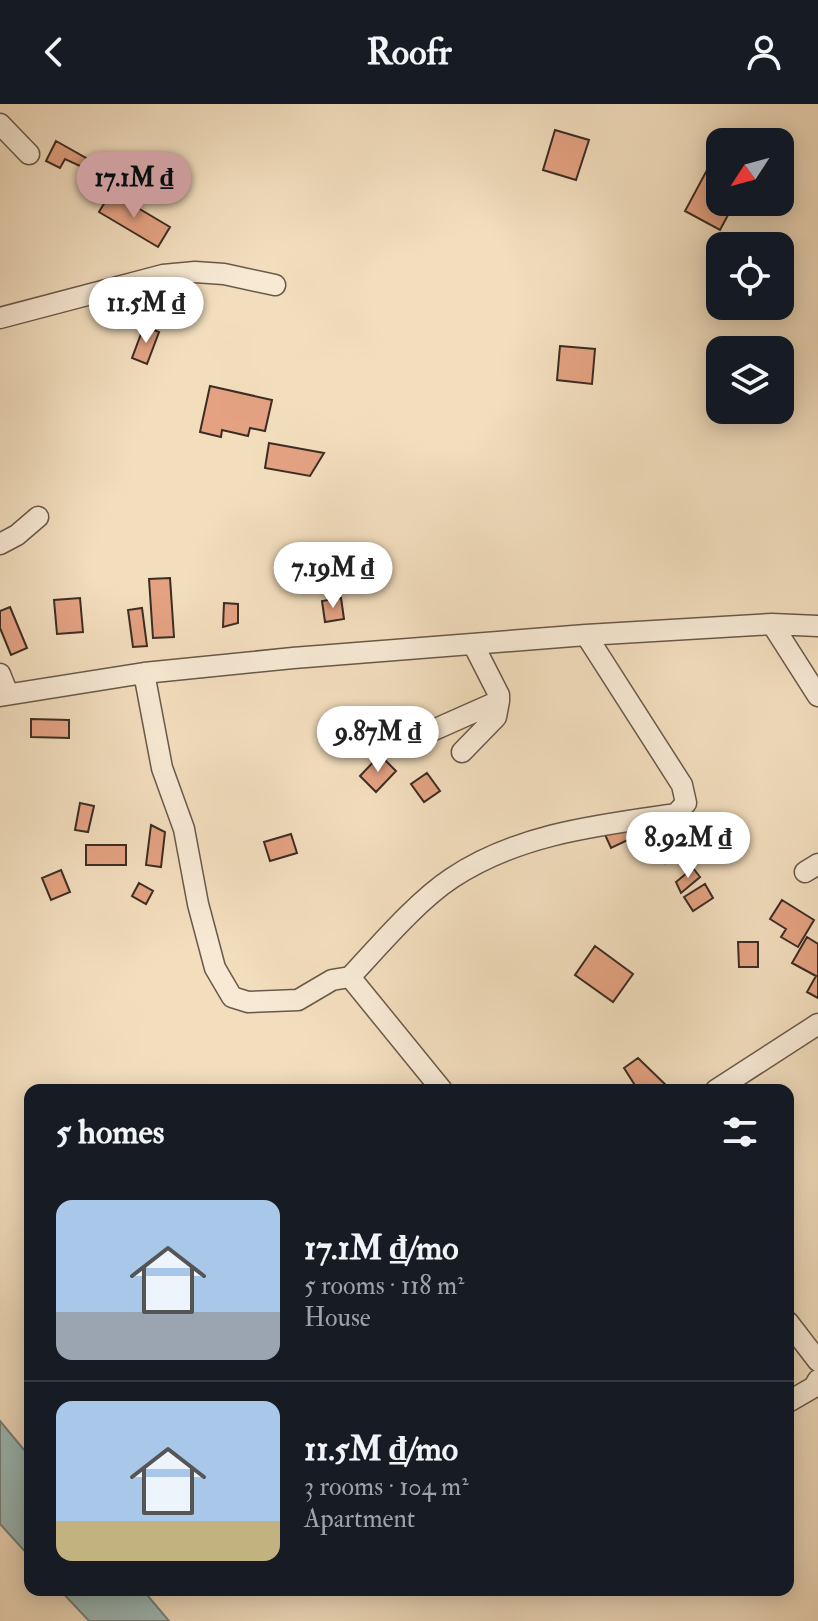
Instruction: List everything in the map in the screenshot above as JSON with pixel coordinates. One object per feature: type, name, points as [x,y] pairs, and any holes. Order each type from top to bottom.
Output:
[{"type":"street","points":[[0,124],[29,154]]},
{"type":"street","points":[[0,318],[163,275],[195,272],[224,274],[275,285]]},
{"type":"street","points":[[0,544],[17,535],[38,517]]},
{"type":"street","points":[[772,624],[818,696]]},
{"type":"street","points":[[0,674],[4,695],[144,673],[473,644],[772,624],[818,626]]},
{"type":"street","points":[[144,673],[162,768],[184,829],[198,904],[215,968],[232,997],[248,1002],[298,1000],[332,980],[350,977],[398,926],[450,879],[488,858],[574,829],[676,814],[682,810],[686,803],[682,785],[586,635]]},
{"type":"street","points":[[462,752],[496,717],[499,701],[499,695],[473,644]]},
{"type":"street","points":[[402,744],[499,701]]},
{"type":"street","points":[[350,977],[437,1084]]},
{"type":"street","points":[[725,1084],[818,1024]]},
{"type":"street","points":[[794,1330],[818,1361]]},
{"type":"street","points":[[794,1399],[814,1387],[818,1380]]},
{"type":"water","points":[[0,1421],[24,1450],[24,1550],[0,1524]]},
{"type":"water","points":[[66,1596],[148,1596],[169,1621],[89,1621]]},
{"type":"building","points":[[555,130],[589,140],[576,180],[543,170]]},
{"type":"building","points":[[56,141],[86,158],[82,167],[65,159],[60,168],[46,161]]},
{"type":"building","points":[[706,172],[706,216],[728,216],[720,230],[685,211]]},
{"type":"building","points":[[111,192],[170,227],[158,247],[99,212]]},
{"type":"building","points":[[144,326],[159,332],[147,364],[132,358]]},
{"type":"building","points":[[560,346],[595,349],[592,384],[557,380]]},
{"type":"building","points":[[210,386],[272,400],[265,431],[250,428],[248,436],[222,430],[221,437],[200,432]]},
{"type":"building","points":[[269,443],[324,453],[310,476],[265,468]]},
{"type":"building","points":[[170,578],[174,637],[153,638],[149,579]]},
{"type":"building","points":[[80,598],[83,632],[57,634],[54,600]]},
{"type":"building","points":[[341,598],[344,619],[325,622],[322,601]]},
{"type":"building","points":[[224,603],[238,604],[238,623],[223,627]]},
{"type":"building","points":[[10,607],[27,648],[11,655],[0,628],[0,611]]},
{"type":"building","points":[[142,608],[147,646],[133,647],[128,610]]},
{"type":"building","points":[[31,719],[69,720],[69,738],[31,737]]},
{"type":"building","points":[[380,755],[396,771],[376,792],[360,776]]},
{"type":"building","points":[[427,773],[440,791],[424,802],[411,784]]},
{"type":"building","points":[[80,803],[94,806],[88,832],[75,830]]},
{"type":"building","points":[[151,825],[165,832],[161,867],[146,865]]},
{"type":"building","points":[[626,825],[632,838],[611,848],[602,828]]},
{"type":"building","points":[[661,832],[674,858],[665,863],[652,837]]},
{"type":"building","points":[[291,834],[297,853],[270,861],[264,842]]},
{"type":"building","points":[[86,845],[126,845],[126,865],[86,865]]},
{"type":"building","points":[[693,868],[700,877],[681,893],[676,882]]},
{"type":"building","points":[[61,870],[70,892],[51,900],[42,878]]},
{"type":"building","points":[[139,883],[153,891],[146,904],[132,896]]},
{"type":"building","points":[[705,884],[713,898],[693,911],[684,897]]},
{"type":"building","points":[[782,900],[814,920],[798,947],[781,937],[786,929],[770,919]]},
{"type":"building","points":[[807,937],[818,944],[818,998],[807,992],[816,976],[792,963]]},
{"type":"building","points":[[738,942],[758,942],[758,967],[739,967]]},
{"type":"building","points":[[595,946],[633,974],[613,1002],[575,975]]},
{"type":"building","points":[[638,1058],[665,1084],[634,1084],[624,1068]]}]
